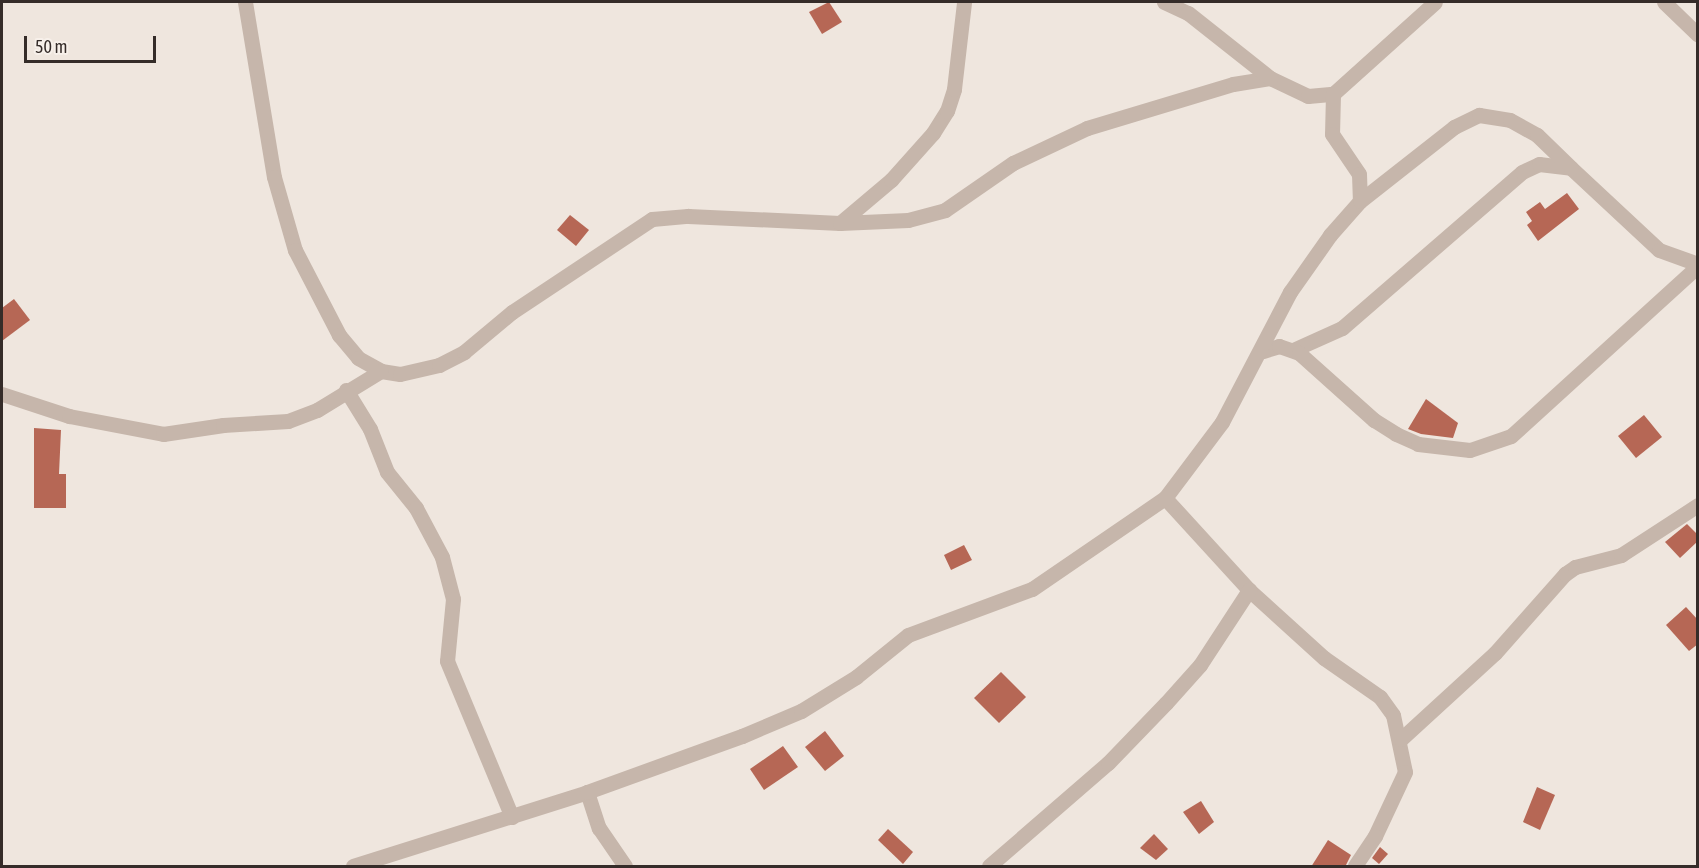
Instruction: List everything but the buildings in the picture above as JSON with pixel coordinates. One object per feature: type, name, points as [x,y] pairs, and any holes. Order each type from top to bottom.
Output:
[{"type":"street","points":[[245,2],[273,177],[296,250],[339,335],[358,358],[381,371],[414,373],[464,352],[512,312],[612,241],[652,219],[688,216],[840,224],[908,220],[945,210],[1013,163],[1087,128],[1233,84],[1270,78]]},
{"type":"street","points":[[840,224],[891,180],[933,133],[947,111],[954,89],[964,2]]},
{"type":"street","points":[[1164,2],[1188,7],[1270,78],[1308,96],[1333,94],[1434,2]]},
{"type":"street","points":[[1664,2],[1698,35]]},
{"type":"street","points":[[1333,94],[1332,134],[1359,174],[1360,201]]},
{"type":"street","points":[[354,867],[587,792],[801,711],[856,677],[908,635],[1032,590],[1165,498],[1222,422],[1263,351],[1290,292],[1330,235],[1360,201],[1454,127],[1479,115],[1510,120],[1537,135],[1659,250],[1698,265],[1528,422],[1511,436],[1480,448],[1436,448],[1396,434],[1374,420],[1293,350],[1279,346],[1263,351]]},
{"type":"street","points":[[1293,350],[1328,336],[1375,302],[1522,172],[1539,164],[1571,168]]},
{"type":"street","points":[[2,394],[69,416],[163,434],[223,425],[288,421],[317,410],[346,390],[381,371]]},
{"type":"street","points":[[346,390],[370,429],[387,472],[416,508],[442,557],[453,599],[447,661],[512,817]]},
{"type":"street","points":[[1165,498],[1248,590],[1324,658],[1380,697],[1393,715],[1401,739],[1405,772],[1401,785],[1355,867]]},
{"type":"street","points":[[1401,739],[1495,653],[1565,574],[1575,567],[1621,555],[1698,505]]},
{"type":"street","points":[[988,867],[1107,763],[1166,704],[1200,665],[1248,590]]},
{"type":"street","points":[[587,792],[599,828],[626,867]]}]
